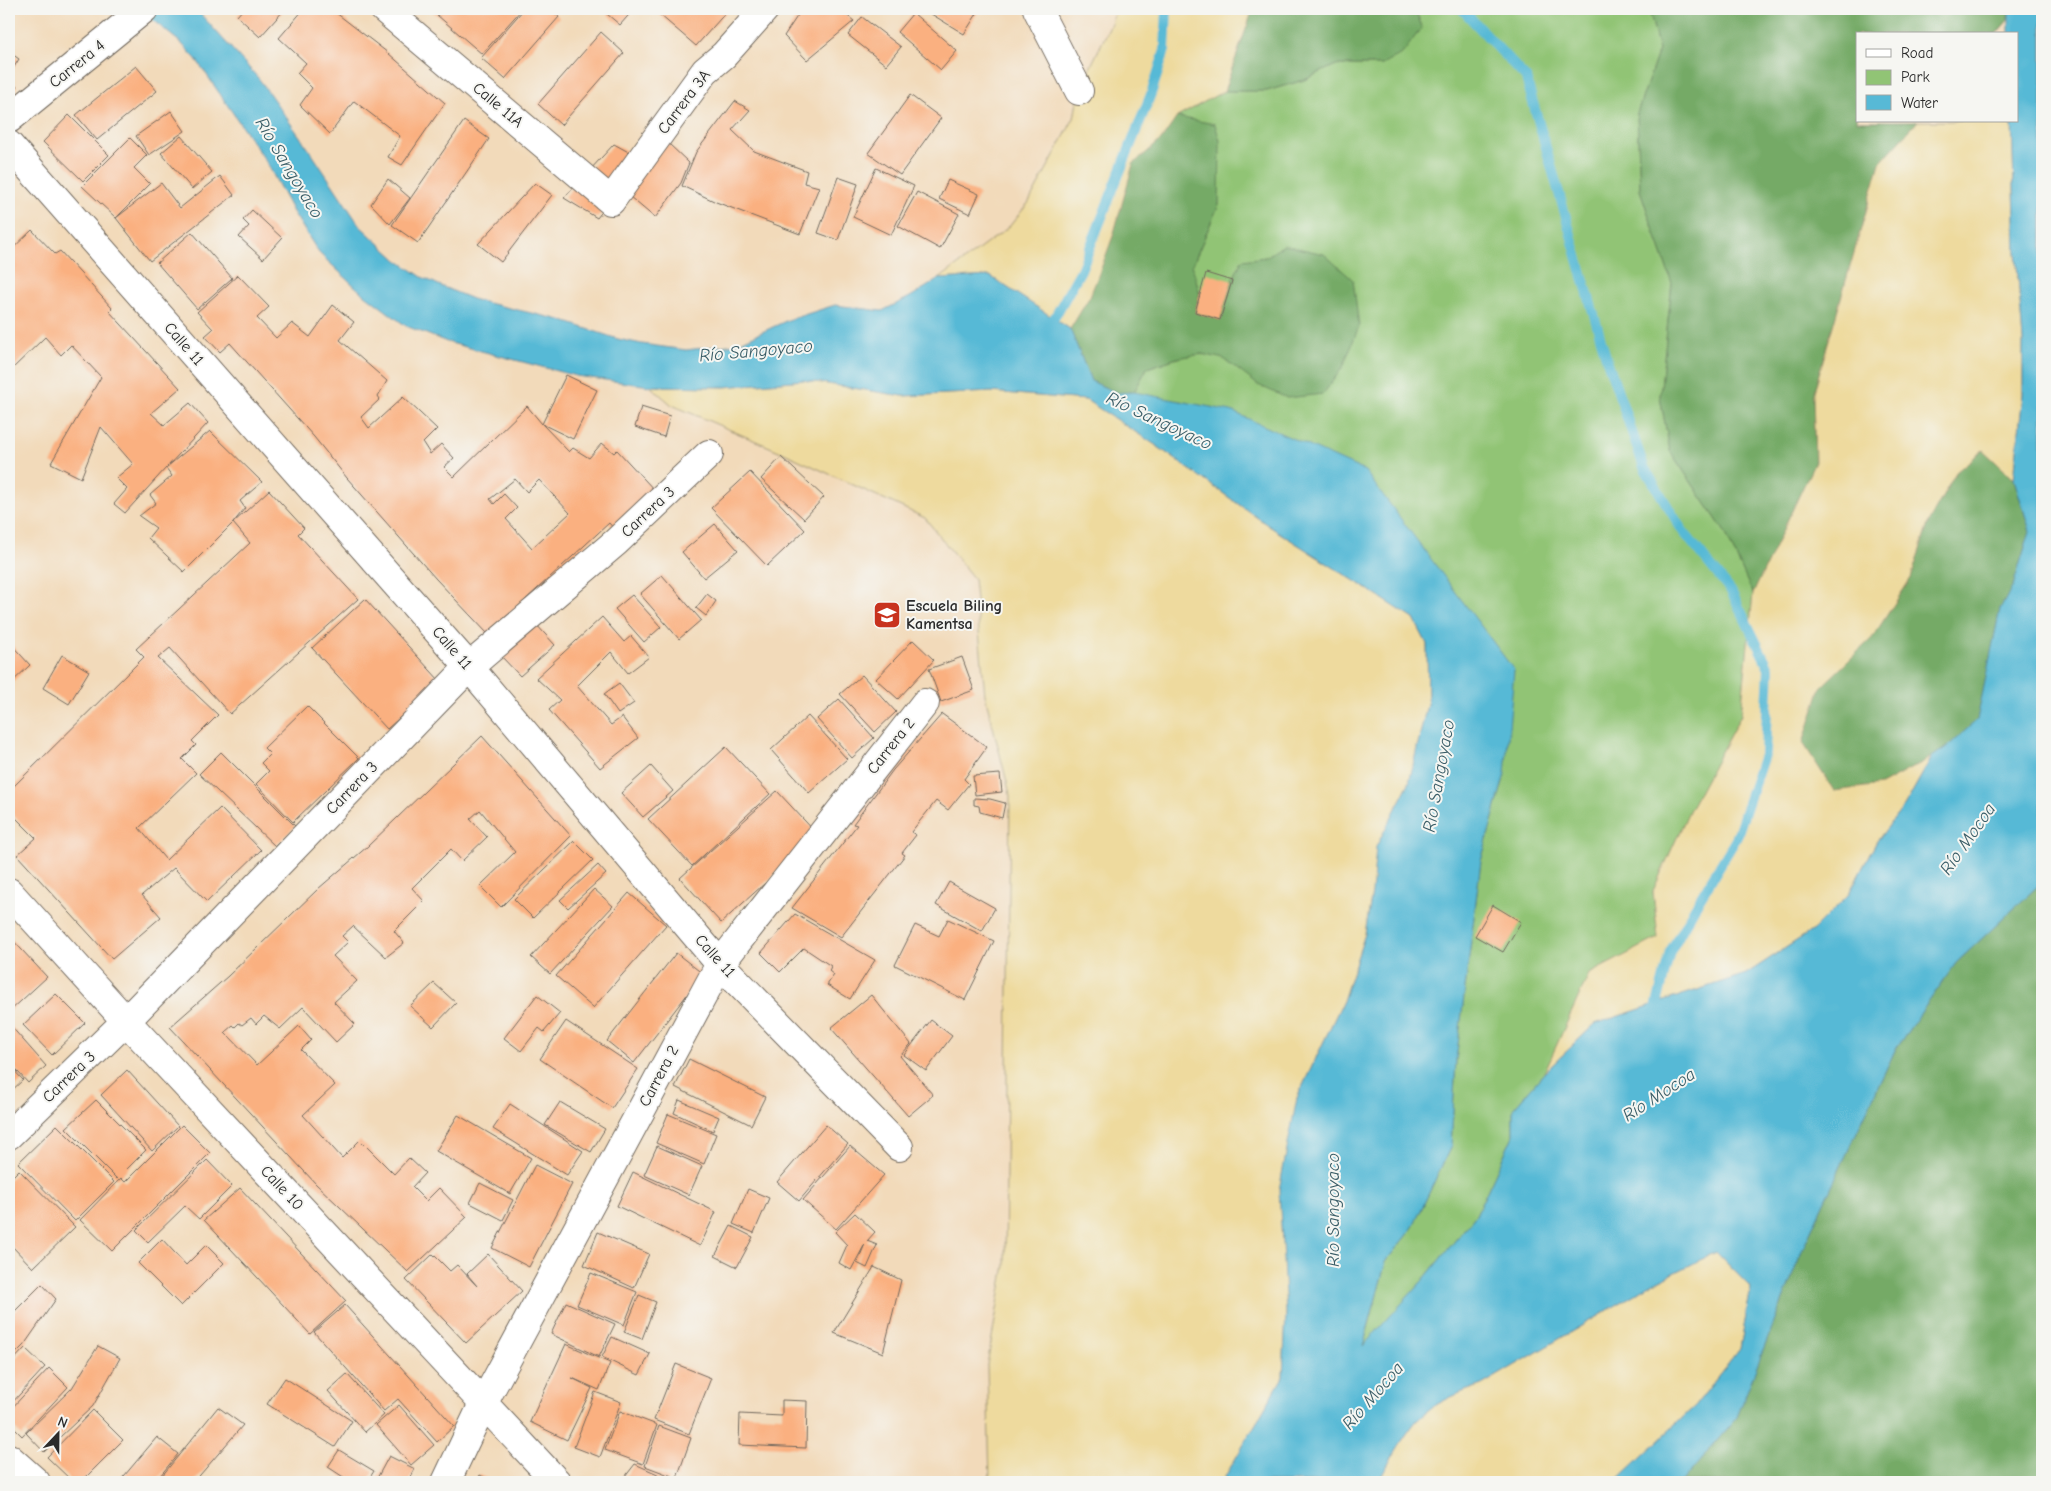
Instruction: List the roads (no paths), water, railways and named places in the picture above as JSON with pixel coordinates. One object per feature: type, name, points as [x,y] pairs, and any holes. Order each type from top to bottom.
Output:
[{"type":"street","name":"Carrera 4","points":[[9,119],[144,9]]},
{"type":"street","name":"Calle 11A","points":[[384,9],[612,202]]},
{"type":"street","name":"Carrera 3A","points":[[612,202],[705,71],[724,54],[765,9]]},
{"type":"street","points":[[1038,9],[1079,91]]},
{"type":"street","name":"Calle 11","points":[[9,145],[469,667],[720,964],[898,1147]]},
{"type":"street","name":"Carrera 3","points":[[9,1135],[126,1021],[469,667],[616,542],[709,454]]},
{"type":"street","name":"Carrera 2","points":[[446,1482],[483,1404],[720,964],[925,703]]},
{"type":"street","name":"Calle 10","points":[[9,892],[126,1021],[557,1482]]},
{"type":"street","points":[[9,1458],[36,1482]]},
{"type":"water","points":[[139,9],[196,9],[259,79],[360,226],[397,260],[422,277],[475,300],[557,319],[618,339],[686,350],[736,344],[788,320],[835,305],[882,311],[939,279],[990,276],[1070,329],[1091,381],[1117,393],[1134,392],[1231,411],[1365,471],[1514,670],[1505,774],[1481,861],[1456,1060],[1451,1146],[1413,1227],[1386,1261],[1363,1346],[1423,1280],[1476,1215],[1513,1136],[1513,1109],[1544,1073],[1595,1024],[1746,974],[1813,930],[1848,895],[1877,841],[1905,805],[1932,757],[1948,746],[1977,720],[2000,609],[2013,586],[2030,531],[2014,479],[2023,394],[2023,340],[2016,252],[2012,122],[2018,122],[2018,32],[2009,32],[2009,9],[2042,9],[2042,882],[1956,963],[1896,1048],[1806,1241],[1737,1417],[1682,1482],[1615,1482],[1695,1406],[1740,1349],[1751,1288],[1716,1252],[1650,1285],[1480,1386],[1464,1391],[1430,1409],[1418,1419],[1407,1434],[1378,1482],[1222,1482],[1283,1377],[1286,1313],[1279,1190],[1297,1098],[1343,1001],[1365,934],[1372,893],[1376,847],[1409,783],[1428,700],[1427,644],[1414,619],[1269,526],[1154,444],[1086,400],[992,392],[903,396],[803,380],[724,387],[650,386],[576,376],[447,342],[406,326],[360,291],[319,253],[293,212],[267,163],[196,59],[181,43]]},
{"type":"waterway","points":[[1047,331],[1081,270],[1151,94],[1165,50],[1167,9]]},
{"type":"waterway","points":[[1462,9],[1526,78],[1606,357],[1644,467],[1682,530],[1731,591],[1769,668],[1765,752],[1736,839],[1670,952],[1654,1016]]},
{"type":"place","name":"Escuela Biling Kamentsa","points":[[887,615]]},
{"type":"water label","name":"Río Sangoyaco","points":[[289,168]]},
{"type":"water label","name":"Río Sangoyaco","points":[[756,351]]},
{"type":"water label","name":"Río Sangoyaco","points":[[1159,421]]},
{"type":"water label","name":"Río Sangoyaco","points":[[1439,776]]},
{"type":"water label","name":"Río Mocoa","points":[[1968,839]]},
{"type":"water label","name":"Río Mocoa","points":[[1659,1095]]},
{"type":"water label","name":"Río Sangoyaco","points":[[1333,1210]]},
{"type":"water label","name":"Río Mocoa","points":[[1373,1396]]}]
